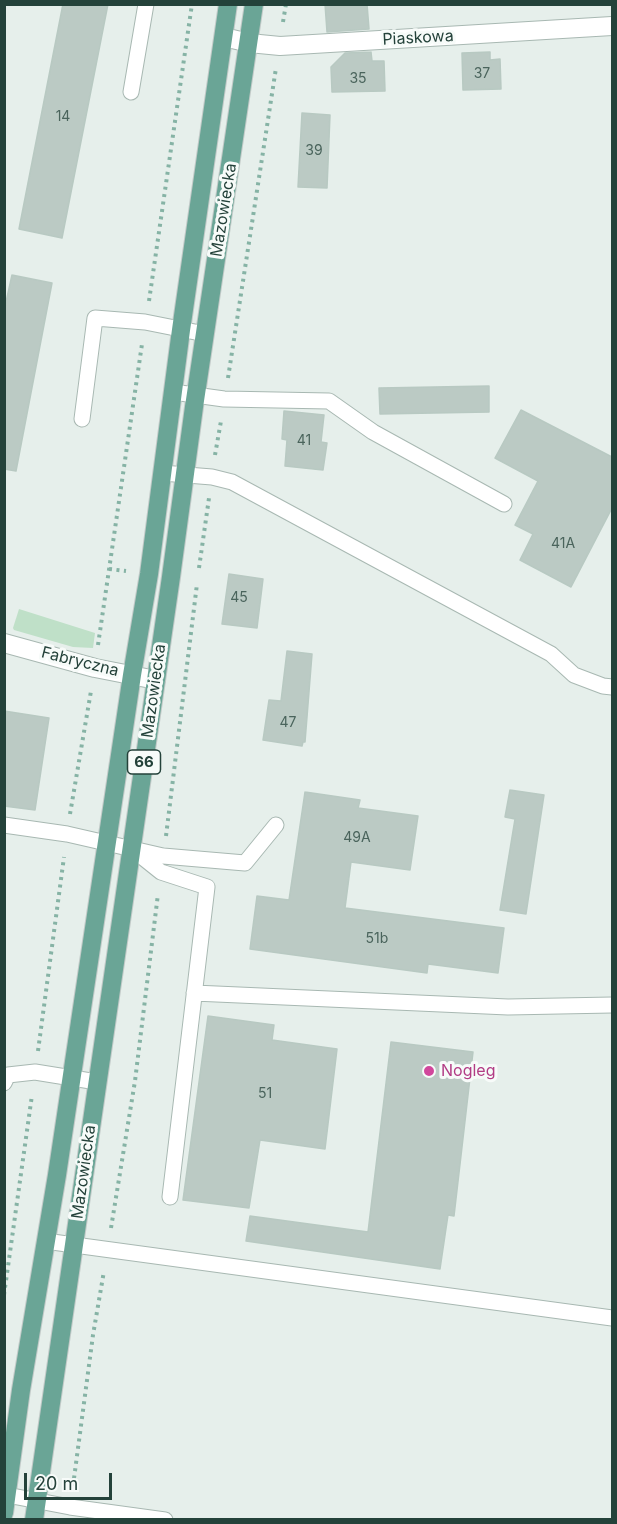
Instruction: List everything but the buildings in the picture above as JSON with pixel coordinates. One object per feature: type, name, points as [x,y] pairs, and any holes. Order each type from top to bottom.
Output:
[{"type":"main road","name":"Mazowiecka","points":[[6,1504],[149,574],[181,330],[228,4]]},
{"type":"main road","name":"Mazowiecka","points":[[34,1520],[254,4]]},
{"type":"street","name":"Piaskowa","points":[[224,37],[249,43],[280,46],[612,26]]},
{"type":"street","name":"Fabryczna","points":[[4,643],[95,668],[156,680]]},
{"type":"lane","points":[[131,92],[146,4]]},
{"type":"lane","points":[[82,419],[95,318],[145,322],[205,334]]},
{"type":"lane","points":[[173,392],[224,399],[329,401],[374,432],[504,504]]},
{"type":"lane","points":[[162,473],[212,477],[232,482],[552,654],[574,675],[612,687]]},
{"type":"lane","points":[[4,825],[67,834],[163,856],[245,863],[276,825]]},
{"type":"lane","points":[[131,848],[161,872],[207,887],[170,1197]]},
{"type":"lane","points":[[194,993],[508,1008],[612,1005]]},
{"type":"lane","points":[[4,1083],[8,1075],[35,1072],[97,1082]]},
{"type":"lane","points":[[45,1240],[612,1318]]},
{"type":"lane","points":[[6,1504],[37,1499],[70,1507],[165,1520]]},
{"type":"path","points":[[199,569],[286,4]]},
{"type":"path","points":[[163,856],[197,580]]},
{"type":"path","points":[[70,1507],[93,1335],[135,1082],[161,872]]},
{"type":"green space","points":[[19,609],[95,633],[93,648],[73,647],[14,630]]},
{"type":"place","name":"Nogleg","points":[[429,1071]]}]
